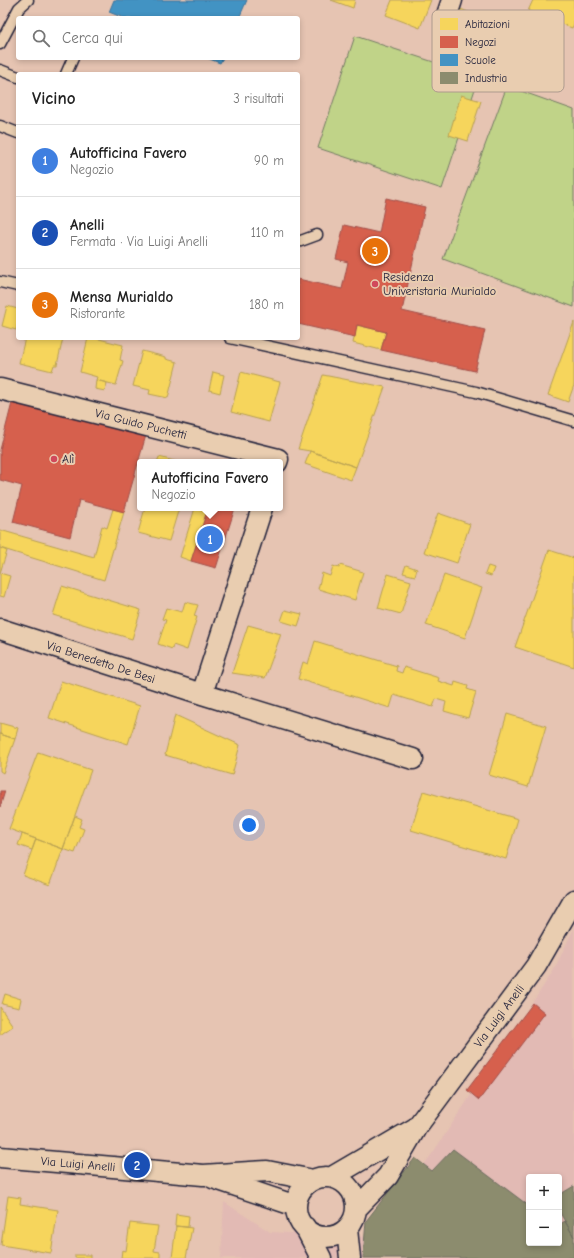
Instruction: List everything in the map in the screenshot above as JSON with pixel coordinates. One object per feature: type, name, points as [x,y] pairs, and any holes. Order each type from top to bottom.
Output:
[{"type":"street","name":"Via Guido Puchetti","points":[[1,393],[278,459]]},
{"type":"street","points":[[202,694],[261,511]]},
{"type":"street","name":"Via Benedetto De Besi","points":[[0,629],[202,694],[413,759]]},
{"type":"street","name":"Via Luigi Anelli","points":[[356,1209],[388,1176],[416,1128],[536,966],[574,900]]},
{"type":"street","name":"Via Luigi Anelli","points":[[332,1177],[416,1128]]},
{"type":"street","name":"Via Luigi Anelli","points":[[0,1157],[203,1175],[267,1171],[313,1180]]},
{"type":"street","name":"Via Luigi Anelli","points":[[203,1175],[296,1206]]},
{"type":"street","points":[[305,1227],[314,1234],[326,1236],[337,1235],[347,1229],[353,1220],[356,1209],[355,1198],[350,1188],[342,1181],[332,1177],[322,1177],[313,1180],[304,1186],[299,1194],[296,1206],[298,1218],[305,1227],[320,1258]]},
{"type":"street","points":[[347,1229],[350,1258]]},
{"type":"lane","points":[[0,43],[19,8],[28,0]]},
{"type":"lane","points":[[67,72],[72,60]]},
{"type":"lane","points":[[0,70],[16,76]]},
{"type":"lane","points":[[0,126],[16,132]]},
{"type":"lane","points":[[300,241],[317,235]]},
{"type":"lane","points":[[0,282],[16,286]]},
{"type":"lane","points":[[240,340],[476,392],[574,422]]},
{"type":"shaded area","points":[[574,928],[574,1258],[221,1258],[224,1202],[270,1232],[370,1237],[434,1151],[554,970]]},
{"type":"green space","points":[[355,36],[432,61],[432,92],[474,92],[442,189],[318,148]]},
{"type":"green space","points":[[505,92],[524,92],[574,110],[574,307],[443,259]]},
{"type":"building: Abitazioni","points":[[331,0],[355,0],[353,8]]},
{"type":"building: Abitazioni","points":[[392,0],[431,0],[420,28],[386,15]]},
{"type":"building: Abitazioni","points":[[533,0],[574,0],[574,24],[572,28],[564,25],[564,10],[528,10]]},
{"type":"building: Abitazioni","points":[[461,95],[481,101],[468,141],[449,135]]},
{"type":"building: Abitazioni","points":[[7,306],[16,308],[16,330],[2,326]]},
{"type":"building: Abitazioni","points":[[574,322],[574,385],[568,402],[548,395]]},
{"type":"building: Abitazioni","points":[[357,325],[386,332],[381,350],[353,343]]},
{"type":"building: Abitazioni","points":[[25,340],[63,340],[57,365],[54,365],[52,371],[19,363]]},
{"type":"building: Abitazioni","points":[[88,340],[103,340],[123,345],[120,360],[123,361],[116,385],[96,380],[97,377],[80,372]]},
{"type":"building: Abitazioni","points":[[142,351],[166,357],[166,359],[177,362],[168,398],[149,394],[150,390],[133,386]]},
{"type":"building: Abitazioni","points":[[213,372],[224,375],[220,393],[209,390]]},
{"type":"building: Abitazioni","points":[[241,372],[280,382],[269,422],[231,412]]},
{"type":"building: Abitazioni","points":[[323,375],[385,387],[356,467],[310,451],[298,449]]},
{"type":"building: Abitazioni","points":[[96,380],[107,383],[105,391],[95,389]]},
{"type":"building: Abitazioni","points":[[310,451],[356,467],[351,480],[305,464]]},
{"type":"building: Abitazioni","points":[[113,509],[124,512],[104,580],[0,548],[0,530],[94,557],[102,526],[107,528]]},
{"type":"building: Abitazioni","points":[[144,511],[178,511],[169,541],[138,533]]},
{"type":"building: Abitazioni","points":[[194,511],[207,511],[191,561],[180,557]]},
{"type":"building: Abitazioni","points":[[438,513],[470,524],[457,563],[424,552]]},
{"type":"building: Abitazioni","points":[[0,548],[7,551],[0,573]]},
{"type":"building: Abitazioni","points":[[549,550],[574,558],[574,667],[515,647]]},
{"type":"building: Abitazioni","points":[[340,565],[363,572],[355,600],[318,589],[322,573],[330,576],[333,566],[339,568]]},
{"type":"building: Abitazioni","points":[[406,565],[417,569],[415,576],[403,573]]},
{"type":"building: Abitazioni","points":[[488,566],[494,568],[491,576],[485,574]]},
{"type":"building: Abitazioni","points":[[0,573],[10,576],[4,597],[0,596]]},
{"type":"building: Abitazioni","points":[[388,574],[411,581],[401,614],[378,608]]},
{"type":"building: Abitazioni","points":[[444,575],[482,588],[465,638],[426,625]]},
{"type":"building: Abitazioni","points":[[62,586],[141,610],[132,639],[53,615]]},
{"type":"building: Abitazioni","points":[[185,602],[198,605],[194,616],[197,617],[187,650],[173,645],[172,649],[158,644],[166,620],[162,619],[166,608],[182,612]]},
{"type":"building: Abitazioni","points":[[285,610],[302,614],[298,626],[281,621]]},
{"type":"building: Abitazioni","points":[[248,625],[281,634],[265,678],[232,673]]},
{"type":"building: Abitazioni","points":[[315,641],[397,666],[396,671],[402,673],[404,667],[439,678],[438,681],[454,686],[455,682],[468,686],[467,689],[476,692],[468,718],[444,711],[446,702],[436,699],[433,707],[394,695],[390,708],[298,679],[303,662],[308,664]]},
{"type":"building: Abitazioni","points":[[61,681],[140,706],[128,744],[49,718]]},
{"type":"building: Abitazioni","points":[[507,714],[546,726],[528,787],[489,775]]},
{"type":"building: Abitazioni","points":[[175,715],[240,745],[232,775],[165,755]]},
{"type":"building: Abitazioni","points":[[0,723],[18,728],[15,739],[0,734]]},
{"type":"building: Abitazioni","points":[[0,734],[15,739],[3,773],[0,771]]},
{"type":"building: Abitazioni","points":[[38,752],[91,770],[63,849],[9,829]]},
{"type":"building: Abitazioni","points":[[423,791],[518,819],[506,859],[411,830]]},
{"type":"building: Abitazioni","points":[[75,816],[82,819],[79,827],[84,829],[75,853],[63,849]]},
{"type":"building: Abitazioni","points":[[22,834],[36,839],[32,850],[18,845]]},
{"type":"building: Abitazioni","points":[[36,839],[63,849],[50,885],[23,875]]},
{"type":"building: Abitazioni","points":[[5,994],[21,999],[19,1008],[2,1004]]},
{"type":"building: Abitazioni","points":[[0,1007],[13,1026],[0,1035]]},
{"type":"building: Abitazioni","points":[[8,1196],[21,1198],[20,1204],[58,1210],[51,1253],[1,1245]]},
{"type":"building: Abitazioni","points":[[176,1214],[189,1216],[188,1227],[175,1226]]},
{"type":"building: Abitazioni","points":[[130,1223],[158,1226],[154,1251],[160,1252],[160,1258],[121,1258],[122,1250],[126,1251]]},
{"type":"building: Abitazioni","points":[[176,1226],[192,1228],[186,1258],[172,1258]]},
{"type":"building: Abitazioni","points":[[75,1255],[90,1255],[90,1258],[75,1258]]},
{"type":"building: Negozi","name":"Residenza Univeristaria Murialdo","points":[[386,198],[425,207],[402,311],[485,330],[475,371],[381,350],[386,332],[357,325],[355,337],[300,324],[300,279],[342,289],[348,262],[336,259],[344,225],[379,233]]},
{"type":"building: Negozi","points":[[12,403],[146,435],[139,459],[137,459],[137,466],[124,512],[79,500],[70,537],[13,522],[22,486],[0,480],[0,450]]},
{"type":"building: Negozi","points":[[207,511],[234,511],[216,568],[191,561]]},
{"type":"building: Negozi","points":[[0,791],[5,791],[0,807]]},
{"type":"building: Negozi","points":[[533,1003],[545,1013],[479,1100],[467,1090]]},
{"type":"building: Scuole","points":[[114,0],[247,0],[240,16],[119,16],[109,12]]},
{"type":"building: Scuole","points":[[212,60],[222,60],[220,63]]},
{"type":"building: Industria","points":[[453,1149],[526,1204],[526,1246],[562,1246],[562,1223],[565,1221],[574,1237],[574,1258],[363,1258],[366,1221],[415,1158],[432,1171]]},
{"type":"building: Industria","points":[[574,1186],[574,1237],[562,1216],[562,1193]]},
{"type":"place","name":"Mensa Murialdo","points":[[375,251]]},
{"type":"place","name":"Residenza Univeristaria Murialdo","points":[[375,284]]},
{"type":"place","name":"Alì","points":[[54,459]]},
{"type":"place","name":"Autofficina Favero","points":[[210,539]]},
{"type":"place","name":"Anelli","points":[[137,1165]]}]
